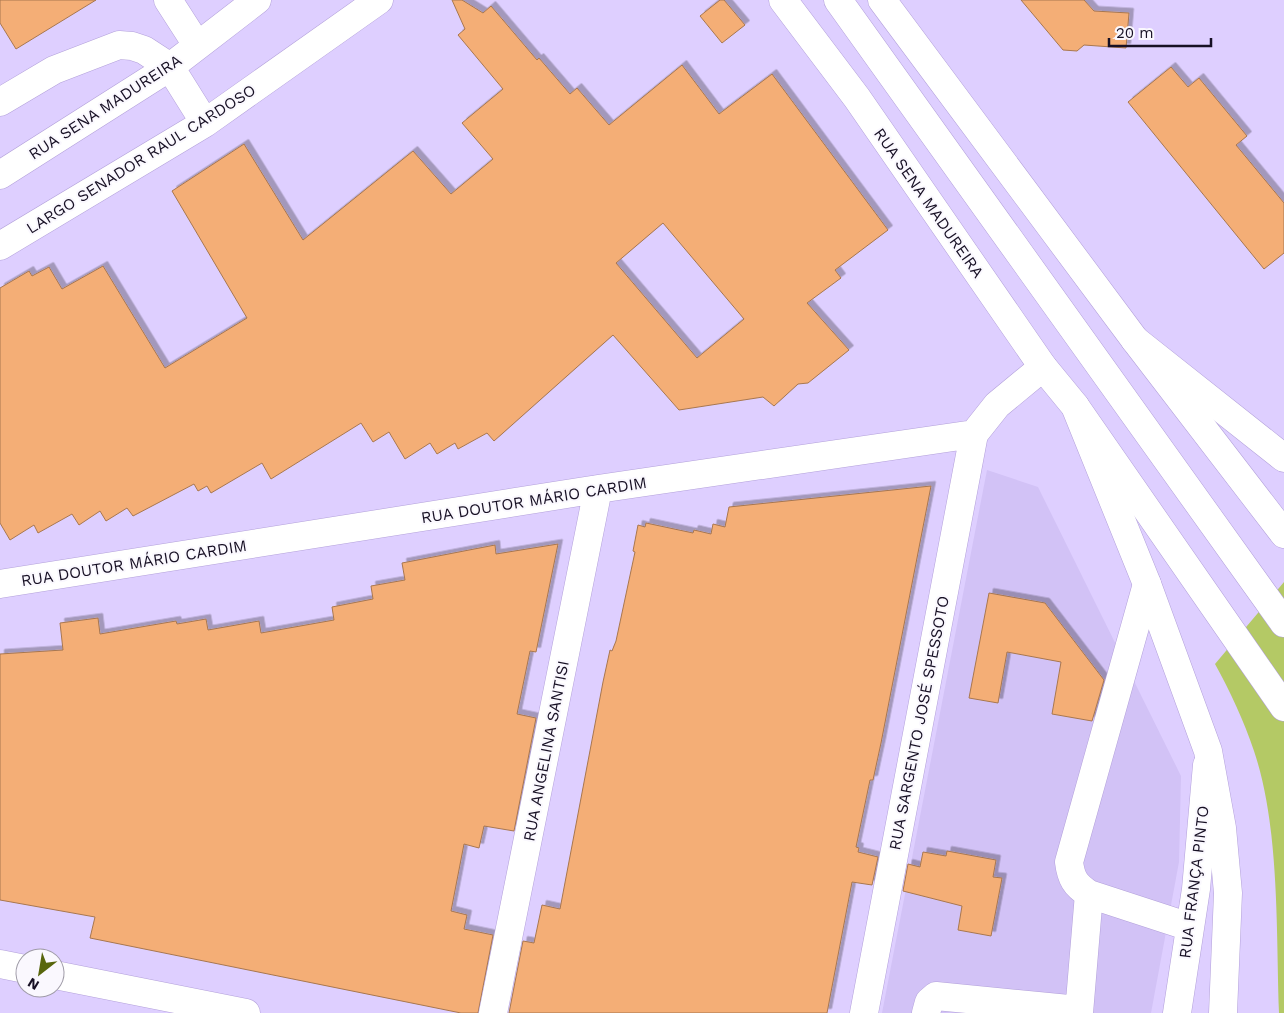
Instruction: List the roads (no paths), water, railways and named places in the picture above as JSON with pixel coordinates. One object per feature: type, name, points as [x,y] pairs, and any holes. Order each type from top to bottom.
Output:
[{"type":"main road","points":[[168,0],[197,45]]},
{"type":"main road","name":"RUA SENA MADUREIRA","points":[[0,175],[170,67],[257,0]]},
{"type":"main road","name":"LARGO SENADOR RAUL CARDOSO","points":[[0,246],[205,123],[379,0]]},
{"type":"main road","name":"RUA SENA MADUREIRA","points":[[783,0],[857,98],[1043,368],[1075,406]]},
{"type":"main road","points":[[838,0],[1284,623]]},
{"type":"main road","points":[[882,0],[1135,340],[1284,534]]},
{"type":"main road","points":[[0,102],[54,70],[119,45],[132,46],[144,50],[170,67],[205,123]]},
{"type":"main road","points":[[1135,340],[1284,458]]},
{"type":"main road","points":[[974,434],[997,405],[1043,368]]},
{"type":"main road","points":[[1075,406],[1147,584],[1208,751],[1222,828],[1228,893],[1223,1013]]},
{"type":"main road","points":[[1075,406],[1284,707]]},
{"type":"main road","name":"RUA DOUTOR MÁRIO CARDIM","points":[[0,584],[598,489],[974,434]]},
{"type":"main road","name":"RUA SARGENTO JOSÉ SPESSOTO","points":[[864,1013],[974,434]]},
{"type":"main road","name":"RUA ANGELINA SANTISI","points":[[493,1013],[598,489]]},
{"type":"main road","points":[[1147,584],[1069,862],[1071,875],[1077,887],[1089,894],[1190,927]]},
{"type":"main road","name":"RUA FRANÇA PINTO","points":[[1177,1013],[1190,927],[1208,751]]},
{"type":"main road","points":[[926,1013],[928,1002],[936,996],[1079,1011],[1089,894]]},
{"type":"main road","points":[[0,964],[15,967]]},
{"type":"main road","points":[[65,977],[246,1013]]}]
